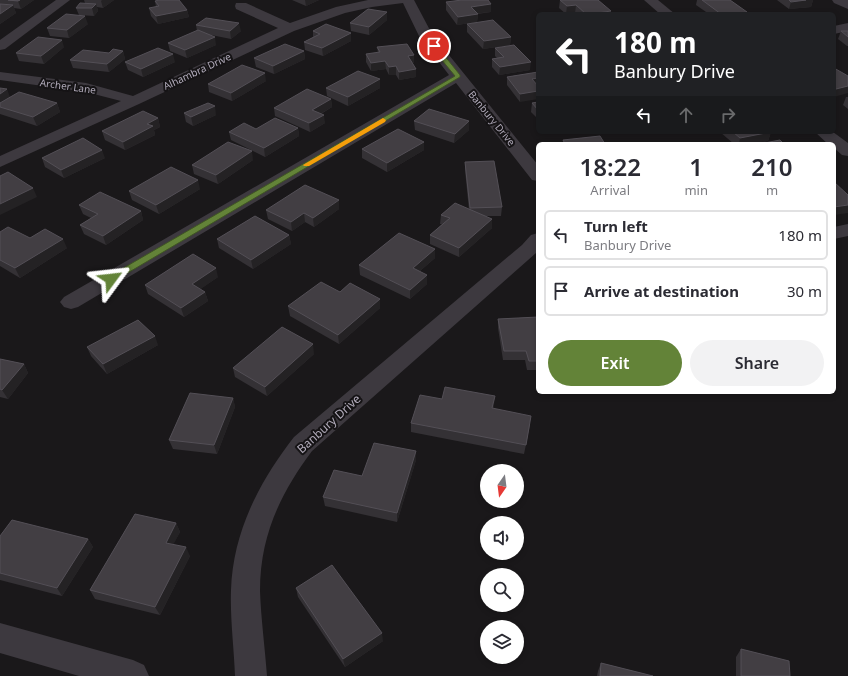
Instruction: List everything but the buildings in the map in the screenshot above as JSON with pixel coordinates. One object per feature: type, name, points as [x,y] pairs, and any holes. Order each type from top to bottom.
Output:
[{"type":"street","points":[[0,46],[64,0]]},
{"type":"street","name":"Alhambra Drive","points":[[0,162],[289,28],[342,10],[400,0]]},
{"type":"street","name":"Banbury Drive","points":[[408,0],[426,36],[536,174]]},
{"type":"street","points":[[650,0],[665,12]]},
{"type":"street","points":[[838,0],[845,11]]},
{"type":"street","points":[[241,6],[289,28]]},
{"type":"street","points":[[836,30],[848,27]]},
{"type":"street","name":"Archer Lane","points":[[0,76],[100,90],[118,94],[134,101]]},
{"type":"street","points":[[71,302],[458,76]]},
{"type":"street","points":[[826,134],[848,151]]},
{"type":"street","points":[[836,233],[848,230]]},
{"type":"street","name":"Banbury Drive","points":[[251,676],[246,586],[249,553],[255,525],[270,492],[285,466],[303,444],[535,247]]},
{"type":"street","points":[[0,638],[133,676]]},
{"type":"slow traffic","points":[[306,165],[383,120]]},
{"type":"route","points":[[111,279],[458,76],[434,46]]}]
